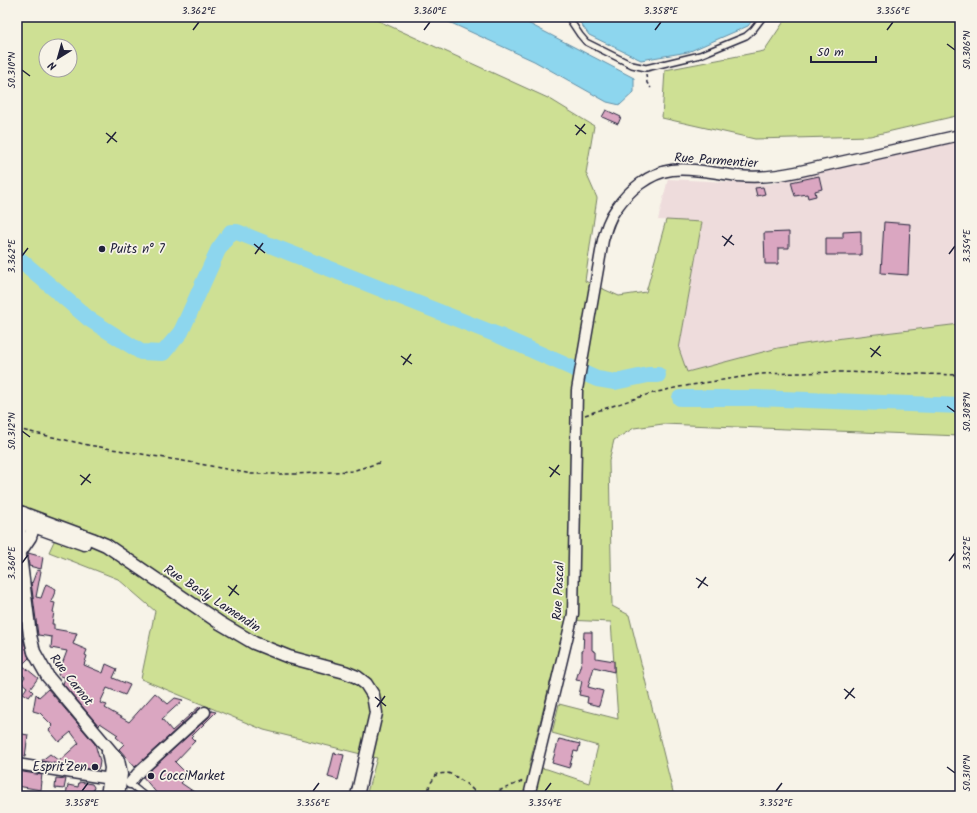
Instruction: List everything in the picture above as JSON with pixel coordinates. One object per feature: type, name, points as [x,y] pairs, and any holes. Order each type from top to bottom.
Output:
[{"type":"street","name":"Rue Parmentier","points":[[577,383],[601,247],[606,228],[616,209],[624,198],[636,187],[664,171],[678,169],[738,176],[769,176],[803,170],[960,135]]},
{"type":"street","name":"Rue Pascal","points":[[529,796],[573,614],[577,383]]},
{"type":"street","name":"Rue Basly Lamendin","points":[[20,516],[136,567],[220,623],[254,643],[289,657],[345,672],[357,677],[366,684],[373,695],[376,713],[357,796]]},
{"type":"street","name":"Rue Carnot","points":[[20,516],[18,551],[30,635],[36,657],[48,677],[106,745],[120,764],[121,774],[118,796]]},
{"type":"street","points":[[18,551],[30,537],[35,522]]},
{"type":"street","points":[[17,764],[120,781],[137,774],[205,712]]},
{"type":"street","name":"Rue Carnot","points":[[107,796],[120,781]]},
{"type":"lane","points":[[568,17],[586,42],[632,65],[646,68],[700,55],[739,39],[750,33],[763,17]]},
{"type":"lane","points":[[120,781],[145,796]]},
{"type":"path","points":[[646,68],[647,83],[651,88]]},
{"type":"path","points":[[576,418],[649,394],[679,386],[760,374],[838,372],[960,375]]},
{"type":"path","points":[[17,429],[88,445],[251,474],[296,474],[352,471],[382,462]]},
{"type":"path","points":[[427,796],[430,784],[437,774],[447,773],[460,779],[479,796]]},
{"type":"path","points":[[486,796],[534,776]]},
{"type":"shaded area","points":[[960,140],[960,324],[843,338],[778,348],[687,372],[679,349],[702,222],[658,220],[668,179],[769,184]]},
{"type":"green space","points":[[17,17],[370,17],[550,99],[594,126],[586,173],[597,198],[585,281],[619,296],[646,292],[666,220],[702,222],[679,349],[687,372],[778,348],[843,338],[960,324],[960,436],[663,424],[634,428],[614,440],[609,461],[612,606],[629,615],[674,796],[366,796],[377,758],[264,730],[141,679],[155,611],[118,579],[49,552],[55,539],[17,524]],"holes":[[[566,620],[611,622],[618,719],[559,704],[552,733],[598,746],[589,783],[547,769],[529,766]]]},
{"type":"green space","points":[[787,17],[960,17],[960,115],[870,136],[755,139],[662,118],[665,70],[764,51]]},
{"type":"water","points":[[438,17],[516,17],[634,78],[634,92],[620,105],[607,102],[534,61]]},
{"type":"water","points":[[576,17],[755,17],[748,26],[688,52],[641,60],[589,35]]},
{"type":"building","points":[[606,110],[621,117],[618,124],[602,117]]},
{"type":"building","points":[[819,176],[822,189],[815,191],[816,196],[808,198],[807,194],[795,196],[791,182]]},
{"type":"building","points":[[763,187],[765,194],[757,196],[755,188]]},
{"type":"building","points":[[884,222],[910,224],[908,275],[881,273]]},
{"type":"building","points":[[861,231],[861,255],[826,255],[826,238],[843,238],[843,232]]},
{"type":"building","points":[[789,232],[789,248],[778,248],[778,264],[765,264],[764,233]]},
{"type":"building","points":[[28,553],[43,557],[41,569],[29,566]]},
{"type":"building","points":[[37,570],[41,571],[36,597],[41,598],[46,584],[56,589],[51,602],[55,603],[52,624],[54,624],[54,629],[77,633],[73,644],[87,650],[84,665],[103,673],[106,664],[117,669],[113,678],[130,685],[125,695],[107,688],[100,703],[107,705],[105,708],[129,722],[155,693],[168,704],[175,698],[183,700],[162,719],[172,731],[200,706],[201,707],[135,767],[119,749],[124,744],[116,737],[118,735],[100,723],[99,726],[63,684],[65,678],[58,675],[67,651],[51,648],[52,637],[38,635],[31,582],[32,583]]},
{"type":"building","points":[[584,632],[592,632],[592,650],[596,652],[596,658],[614,661],[614,672],[594,667],[588,687],[603,691],[599,706],[587,703],[588,697],[579,695],[582,681],[576,680],[582,660]]},
{"type":"building","points":[[23,639],[29,658],[22,665],[38,678],[30,689],[33,692],[29,697],[23,693],[27,687],[21,682],[25,677],[17,670],[17,643]]},
{"type":"building","points":[[48,689],[95,744],[100,761],[99,768],[96,770],[41,761],[50,754],[59,761],[79,743],[71,732],[59,742],[49,730],[53,726],[40,713],[33,711],[36,694],[39,697]]},
{"type":"building","points":[[211,711],[216,712],[191,737],[195,741],[175,762],[186,773],[181,780],[183,781],[181,783],[200,796],[159,796],[143,777],[209,717]]},
{"type":"building","points":[[17,733],[28,735],[25,757],[17,756]]},
{"type":"building","points":[[559,739],[580,744],[578,752],[574,751],[569,768],[552,763]]},
{"type":"building","points":[[334,753],[344,755],[338,780],[328,777]]},
{"type":"building","points":[[17,771],[42,775],[41,790],[17,786]]},
{"type":"building","points":[[56,778],[66,779],[64,789],[55,788]]},
{"type":"building","points":[[79,782],[92,784],[94,787],[92,796],[75,796],[66,794],[68,785],[78,787]]},
{"type":"waterway","points":[[17,257],[89,319],[141,352],[163,353],[181,332],[218,250],[231,232],[237,232],[500,336],[597,379],[615,382],[648,375],[658,375]]},
{"type":"waterway","points":[[680,398],[756,398],[960,406]]},
{"type":"place","name":"Puits n° 7","points":[[102,249]]},
{"type":"place","name":"Esprit'Zen","points":[[95,767]]},
{"type":"place","name":"CocciMarket","points":[[151,776]]}]
